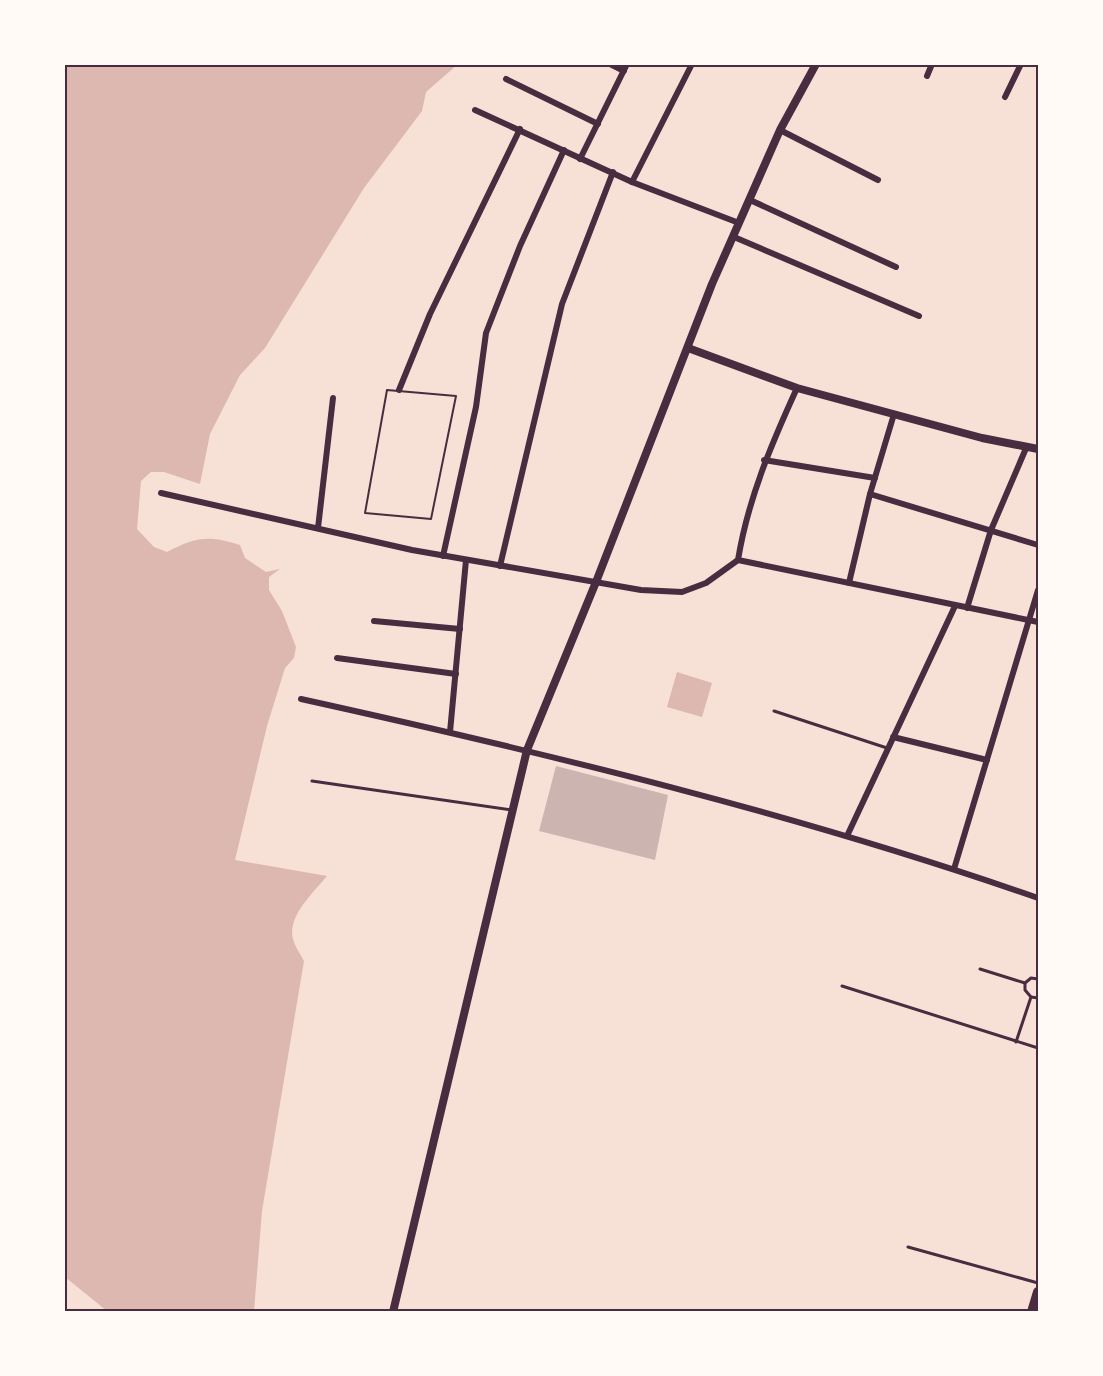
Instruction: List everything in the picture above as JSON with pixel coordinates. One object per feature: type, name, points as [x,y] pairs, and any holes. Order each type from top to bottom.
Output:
[{"type":"main road","points":[[1032,1311],[1038,1292]]},
{"type":"street","points":[[580,159],[626,68],[610,64]]},
{"type":"street","points":[[632,182],[692,64]]},
{"type":"street","points":[[393,1311],[527,750],[596,582],[712,284],[780,130],[816,64]]},
{"type":"street","points":[[927,76],[932,64]]},
{"type":"street","points":[[1005,97],[1021,64]]},
{"type":"street","points":[[506,79],[598,124]]},
{"type":"street","points":[[475,110],[632,182],[739,223]]},
{"type":"street","points":[[399,390],[430,315],[520,129]]},
{"type":"street","points":[[780,130],[878,180]]},
{"type":"street","points":[[443,556],[476,406],[486,333],[520,246],[564,150]]},
{"type":"street","points":[[500,566],[562,304],[613,172]]},
{"type":"street","points":[[750,200],[896,267]]},
{"type":"street","points":[[734,237],[919,316]]},
{"type":"street","points":[[688,348],[796,388],[982,438],[1038,449]]},
{"type":"street","points":[[161,493],[443,556],[641,590],[682,592],[706,583],[738,560],[745,520],[765,460],[796,388]]},
{"type":"street","points":[[318,528],[333,398]]},
{"type":"street","points":[[849,584],[870,494],[894,414]]},
{"type":"street","points":[[967,608],[991,530],[1027,446]]},
{"type":"street","points":[[765,460],[875,478]]},
{"type":"street","points":[[870,494],[1038,545]]},
{"type":"street","points":[[450,732],[466,560]]},
{"type":"street","points":[[738,560],[1038,622]]},
{"type":"street","points":[[954,868],[1031,620],[1038,590]]},
{"type":"street","points":[[847,837],[955,606]]},
{"type":"street","points":[[374,621],[460,629]]},
{"type":"street","points":[[337,658],[456,674]]},
{"type":"street","points":[[301,699],[527,750],[770,813],[954,868],[1038,898]]},
{"type":"street","points":[[893,737],[987,760]]},
{"type":"lane","points":[[774,711],[888,748]]},
{"type":"lane","points":[[312,781],[511,810]]},
{"type":"lane","points":[[980,969],[1025,983]]},
{"type":"lane","points":[[1025,983],[1032,978],[1038,979]]},
{"type":"lane","points":[[1025,983],[1025,990],[1031,997],[1038,998]]},
{"type":"lane","points":[[842,986],[1038,1048]]},
{"type":"lane","points":[[1016,1042],[1031,997]]},
{"type":"lane","points":[[908,1247],[1038,1283]]},
{"type":"path","points":[[387,390],[399,390],[456,396],[431,519],[365,513],[387,390]]},
{"type":"shaded area","points":[[64,65],[457,65],[426,92],[422,111],[364,188],[265,348],[240,375],[210,434],[200,484],[164,472],[151,472],[141,481],[137,529],[154,547],[167,552],[186,543],[202,539],[219,540],[240,545],[245,558],[266,572],[280,569],[269,577],[269,590],[282,611],[296,647],[294,658],[285,668],[267,726],[235,860],[327,876],[303,905],[292,930],[294,942],[304,961],[262,1211],[254,1311],[107,1311],[65,1277]]},
{"type":"shaded area","points":[[677,672],[712,683],[702,717],[667,707]]},
{"type":"building","points":[[556,766],[668,795],[655,860],[539,831]]}]
